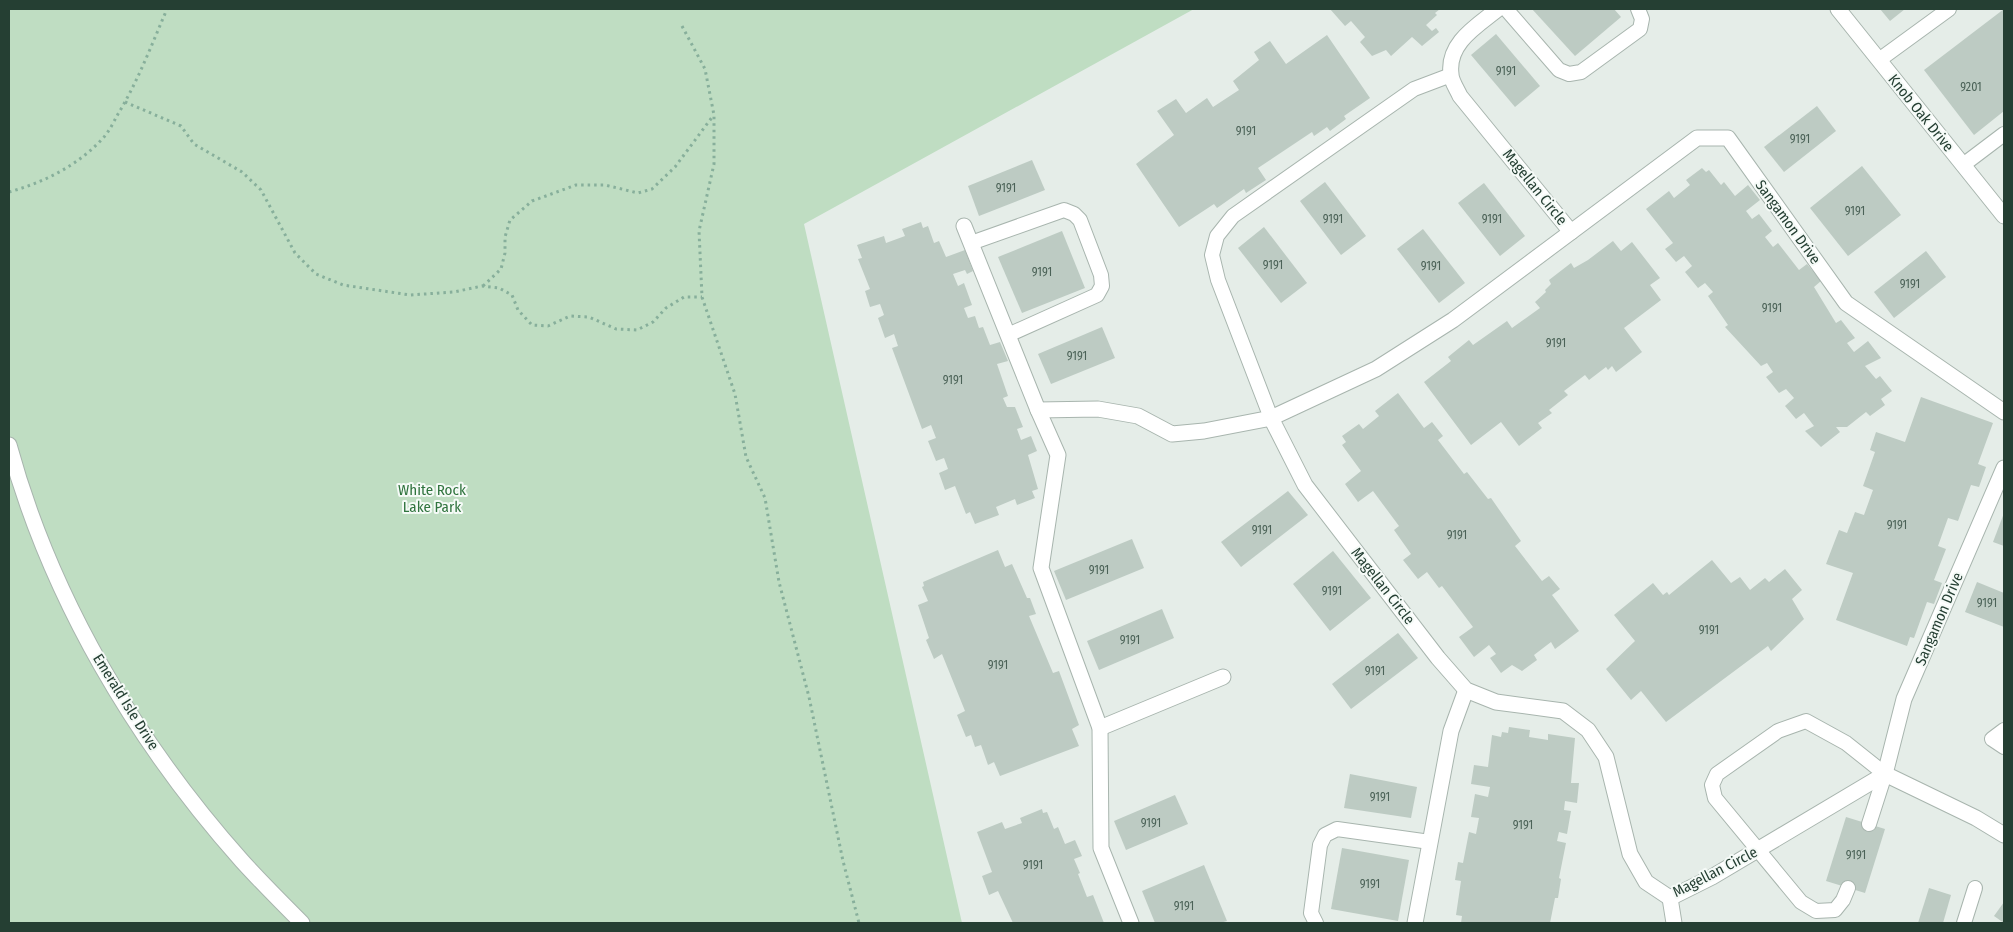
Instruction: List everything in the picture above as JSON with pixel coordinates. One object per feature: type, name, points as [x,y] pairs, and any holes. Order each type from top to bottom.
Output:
[{"type":"street","points":[[1451,75],[1453,52],[1460,40],[1498,9]]},
{"type":"street","name":"Knob Oak Drive","points":[[1838,9],[2004,216]]},
{"type":"street","name":"Magellan Circle","points":[[1451,75],[1460,96],[1572,232],[1453,320],[1391,359],[1271,418],[1305,485],[1438,658],[1466,690],[1496,702],[1563,711],[1588,730],[1606,757],[1630,854],[1646,882],[1670,898],[1712,877],[1885,774]]},
{"type":"street","name":"Sangamon Drive","points":[[1572,232],[1697,138],[1728,138],[1846,303],[2004,412]]},
{"type":"street","points":[[964,226],[1038,410],[1058,454],[1041,568],[1100,728],[1101,848],[1131,923]]},
{"type":"street","points":[[1038,410],[1098,409],[1138,416],[1172,434],[1204,431],[1271,418]]},
{"type":"street","name":"Emerald Isle Drive","points":[[9,445],[13,472],[50,565],[103,669],[155,750],[204,816],[242,861],[302,923]]},
{"type":"street","name":"Sangamon Drive","points":[[1885,774],[1904,699],[2004,468]]},
{"type":"street","points":[[1100,728],[1223,677]]},
{"type":"street","points":[[1415,923],[1451,731],[1466,690]]},
{"type":"street","points":[[1885,774],[1976,818],[2004,835]]},
{"type":"street","points":[[1670,898],[1674,923]]},
{"type":"lane","points":[[1506,9],[1559,70],[1569,74],[1582,72],[1640,29],[1642,19],[1638,9]]},
{"type":"lane","points":[[1879,60],[1949,9]]},
{"type":"lane","points":[[1271,418],[1218,280],[1212,255],[1217,236],[1233,216],[1414,89],[1451,75]]},
{"type":"lane","points":[[1963,165],[2004,134]]},
{"type":"lane","points":[[971,243],[1064,210],[1074,214],[1080,220],[1101,275],[1102,286],[1097,295],[1008,334]]},
{"type":"lane","points":[[1848,888],[1843,900],[1834,910],[1816,911],[1801,902],[1715,798],[1712,785],[1717,774],[1778,730],[1806,721],[1846,743],[1885,774],[1869,824]]},
{"type":"lane","points":[[2004,730],[1992,739],[2004,747]]},
{"type":"lane","points":[[1316,923],[1311,913],[1320,845],[1325,835],[1337,829],[1430,842]]},
{"type":"lane","points":[[1964,923],[1975,888]]},
{"type":"path","points":[[9,192],[47,180],[77,162],[105,136],[126,102],[167,9]]},
{"type":"path","points":[[682,26],[705,69],[714,115],[714,164],[699,230],[702,298],[735,394],[746,457],[765,498],[779,582],[809,696],[843,861],[859,923]]},
{"type":"path","points":[[126,102],[181,126],[194,144],[242,172],[261,190],[296,253],[316,274],[343,285],[410,295],[454,292],[482,286],[499,288],[512,295],[518,310],[532,325],[548,326],[570,316],[589,317],[616,329],[637,330],[653,322],[666,308],[684,298],[702,298]]},
{"type":"path","points":[[482,286],[501,269],[505,253],[505,237],[510,220],[532,201],[576,185],[606,185],[638,193],[652,189],[675,167],[714,115]]},
{"type":"green space","name":"White Rock Lake Park","points":[[9,9],[1194,9],[804,224],[962,923],[9,923]]},
{"type":"building","points":[[1330,9],[1440,9],[1435,13],[1437,15],[1426,25],[1432,31],[1436,28],[1439,32],[1422,46],[1412,37],[1391,56],[1386,50],[1372,56],[1360,42],[1365,37],[1351,21],[1345,26]]},
{"type":"building","points":[[1532,9],[1614,9],[1621,17],[1575,56]]},
{"type":"building","points":[[1880,9],[1905,9],[1890,21]]},
{"type":"building","points":[[2004,9],[2004,111],[1974,135],[1924,70]]},
{"type":"building","points":[[1496,34],[1540,86],[1515,107],[1471,55]]},
{"type":"building","points":[[1327,35],[1370,98],[1344,116],[1346,119],[1330,131],[1327,127],[1314,136],[1312,132],[1258,168],[1266,180],[1246,193],[1244,189],[1217,208],[1214,204],[1179,227],[1136,164],[1174,135],[1157,111],[1176,99],[1186,113],[1207,98],[1213,107],[1239,90],[1233,81],[1259,60],[1254,52],[1270,41],[1286,64]]},
{"type":"building","points":[[1817,106],[1836,131],[1784,172],[1764,147]]},
{"type":"building","points":[[1032,160],[1045,190],[979,216],[968,186]]},
{"type":"building","points":[[1862,166],[1901,215],[1848,256],[1810,208]]},
{"type":"building","points":[[1702,168],[1706,172],[1709,170],[1721,185],[1724,182],[1735,196],[1748,185],[1760,200],[1746,211],[1752,219],[1759,214],[1772,231],[1765,237],[1773,247],[1778,243],[1799,270],[1807,264],[1821,281],[1814,287],[1836,323],[1841,320],[1855,338],[1847,343],[1854,352],[1868,341],[1881,358],[1865,366],[1876,379],[1880,376],[1892,391],[1881,399],[1885,405],[1870,416],[1866,412],[1847,427],[1836,427],[1840,432],[1821,447],[1805,431],[1814,426],[1804,413],[1796,419],[1785,406],[1794,398],[1786,389],[1779,393],[1766,377],[1773,372],[1767,363],[1761,366],[1725,327],[1728,325],[1708,296],[1713,292],[1705,283],[1698,288],[1685,272],[1692,266],[1684,256],[1676,262],[1665,249],[1673,243],[1646,209],[1669,191],[1674,198],[1690,185],[1686,180]]},
{"type":"building","points":[[1325,182],[1366,236],[1341,255],[1300,201]]},
{"type":"building","points":[[1484,183],[1525,236],[1500,256],[1458,203]]},
{"type":"building","points":[[921,222],[923,228],[928,226],[934,243],[939,241],[946,257],[965,250],[973,271],[967,274],[965,270],[953,274],[958,286],[964,283],[972,305],[964,308],[968,318],[975,316],[979,328],[983,327],[990,345],[1000,342],[1008,361],[997,364],[1008,396],[1003,398],[1007,407],[1015,407],[1023,427],[1017,429],[1021,440],[1031,436],[1037,451],[1028,455],[1038,489],[1032,491],[1035,498],[1017,505],[1015,499],[996,507],[999,515],[975,524],[970,512],[966,514],[955,486],[945,490],[939,473],[948,469],[944,458],[936,461],[928,441],[936,438],[931,425],[922,429],[892,348],[898,346],[894,334],[885,338],[878,318],[884,315],[880,304],[870,307],[865,291],[870,289],[858,259],[862,258],[857,245],[884,236],[886,243],[905,236],[902,229]]},
{"type":"building","points":[[1264,227],[1307,283],[1281,303],[1238,248]]},
{"type":"building","points":[[1423,229],[1465,283],[1439,303],[1397,249]]},
{"type":"building","points":[[1062,231],[1085,288],[1022,313],[998,257]]},
{"type":"building","points":[[1613,241],[1621,251],[1632,242],[1660,278],[1650,285],[1661,300],[1624,328],[1642,352],[1616,372],[1612,366],[1608,370],[1606,367],[1589,380],[1585,375],[1564,391],[1568,395],[1549,410],[1552,413],[1538,423],[1542,428],[1519,446],[1501,422],[1471,445],[1424,382],[1451,361],[1448,357],[1469,340],[1473,345],[1507,321],[1512,328],[1540,308],[1535,302],[1546,292],[1545,290],[1551,284],[1549,280],[1571,263],[1574,268],[1588,260]]},
{"type":"building","points":[[1926,251],[1946,277],[1894,318],[1874,292]]},
{"type":"building","points":[[1102,327],[1115,358],[1051,384],[1038,354]]},
{"type":"building","points":[[1398,393],[1424,428],[1432,422],[1443,436],[1438,440],[1464,474],[1467,472],[1488,499],[1491,498],[1521,541],[1515,546],[1542,581],[1549,576],[1560,589],[1552,595],[1579,631],[1555,649],[1551,642],[1534,655],[1537,660],[1522,671],[1512,665],[1501,673],[1490,658],[1496,654],[1489,645],[1474,657],[1459,637],[1473,627],[1442,586],[1439,588],[1427,572],[1418,579],[1403,560],[1411,554],[1394,530],[1399,526],[1373,491],[1358,502],[1345,484],[1361,471],[1342,445],[1346,442],[1342,436],[1359,424],[1363,429],[1379,416],[1375,411]]},
{"type":"building","points":[[1921,397],[1993,423],[1978,464],[1986,467],[1979,487],[1971,485],[1958,521],[1948,518],[1938,546],[1946,549],[1934,580],[1942,583],[1934,604],[1927,602],[1914,638],[1910,637],[1907,646],[1836,620],[1853,573],[1826,564],[1839,530],[1847,533],[1855,512],[1864,515],[1873,490],[1863,486],[1875,452],[1870,450],[1876,432],[1905,442]]},
{"type":"building","points":[[1288,491],[1308,515],[1241,567],[1221,542]]},
{"type":"building","points":[[2004,513],[2004,546],[1993,542]]},
{"type":"building","points":[[1132,539],[1144,568],[1066,600],[1054,571]]},
{"type":"building","points":[[998,550],[1005,567],[1012,564],[1027,598],[1030,598],[1036,614],[1029,616],[1053,673],[1059,671],[1079,725],[1072,729],[1079,746],[1000,776],[994,762],[988,765],[981,745],[975,747],[971,735],[966,737],[957,715],[965,711],[942,654],[934,659],[926,640],[929,638],[918,605],[928,601],[922,587],[924,586],[923,582]]},
{"type":"building","points":[[1333,551],[1371,598],[1330,631],[1293,584]]},
{"type":"building","points":[[1712,560],[1731,583],[1740,577],[1750,590],[1765,578],[1769,582],[1785,569],[1802,590],[1792,599],[1804,619],[1771,651],[1768,646],[1666,722],[1641,691],[1631,700],[1606,669],[1635,641],[1614,615],[1653,583],[1663,595],[1667,592],[1669,595]]},
{"type":"building","points":[[1977,582],[2004,593],[2004,627],[1965,612]]},
{"type":"building","points":[[1162,609],[1174,638],[1099,670],[1087,641]]},
{"type":"building","points":[[1398,633],[1418,658],[1351,709],[1332,684]]},
{"type":"building","points":[[1509,727],[1530,730],[1529,737],[1548,740],[1548,734],[1575,738],[1571,783],[1579,783],[1577,803],[1565,801],[1564,810],[1571,811],[1567,834],[1559,832],[1557,841],[1566,843],[1559,878],[1561,879],[1558,898],[1555,898],[1550,923],[1461,923],[1462,916],[1456,915],[1461,881],[1455,880],[1458,862],[1463,863],[1469,832],[1476,834],[1479,818],[1471,817],[1475,794],[1488,797],[1490,787],[1471,784],[1474,765],[1488,767],[1492,735],[1501,737],[1502,732],[1508,733]]},
{"type":"building","points":[[1350,774],[1417,787],[1411,818],[1344,808]]},
{"type":"building","points":[[1175,795],[1188,824],[1126,850],[1114,821]]},
{"type":"building","points":[[1042,809],[1043,813],[1047,812],[1054,829],[1058,827],[1065,844],[1075,840],[1082,856],[1074,859],[1080,873],[1078,874],[1087,897],[1093,895],[1104,923],[1013,923],[998,891],[989,895],[982,876],[992,872],[977,832],[1002,822],[1005,829],[1022,823],[1020,818]]},
{"type":"building","points":[[1846,817],[1885,829],[1865,893],[1826,881]]},
{"type":"building","points":[[1342,848],[1409,860],[1398,921],[1331,909]]},
{"type":"building","points":[[1204,865],[1227,921],[1220,923],[1155,923],[1142,891]]},
{"type":"building","points":[[1929,888],[1951,895],[1943,923],[1918,923]]},
{"type":"building","points":[[2004,902],[2004,923],[1994,916]]}]
